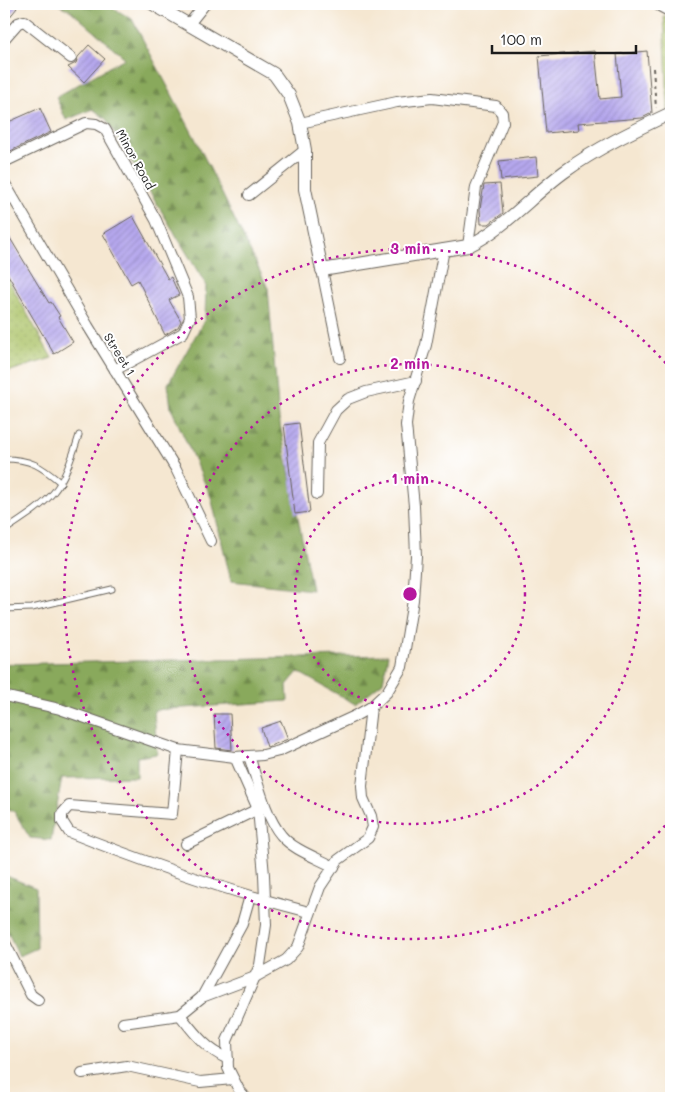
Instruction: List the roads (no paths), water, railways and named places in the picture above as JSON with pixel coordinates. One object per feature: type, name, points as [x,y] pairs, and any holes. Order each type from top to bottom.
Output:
[{"type":"street","points":[[153,4],[274,74],[289,94],[300,123],[305,150],[305,189],[340,358]]},
{"type":"street","points":[[189,24],[205,4]]},
{"type":"street","points":[[658,4],[671,11]]},
{"type":"street","points":[[4,39],[18,23],[24,21],[71,58]]},
{"type":"street","points":[[300,123],[397,102],[432,98],[496,106],[502,114],[503,122],[476,187],[468,246]]},
{"type":"street","points":[[322,270],[468,246],[487,237],[564,172],[671,113]]},
{"type":"street","name":"Minor Road","points":[[4,162],[86,123],[96,124],[105,129],[156,220],[188,296],[190,318],[182,333],[115,370]]},
{"type":"street","points":[[249,195],[305,150]]},
{"type":"street","name":"Street 1","points":[[4,182],[176,469],[211,541]]},
{"type":"street","points":[[4,696],[60,709],[178,750],[249,756],[279,751],[371,707],[387,692],[402,667],[413,600],[416,556],[414,506],[406,425],[409,401],[426,345],[444,249]]},
{"type":"street","points":[[317,494],[318,443],[336,410],[348,399],[366,392],[416,381]]},
{"type":"street","points":[[123,1022],[161,1020],[180,1015],[202,997],[255,977],[286,960],[298,947],[309,912],[320,887],[338,860],[368,838],[373,827],[371,816],[362,798],[371,707]]},
{"type":"street","points":[[178,750],[172,814],[70,806],[62,814],[64,828],[69,832],[150,864],[250,896],[309,912]]},
{"type":"street","points":[[235,756],[258,809],[266,925],[260,965],[227,1041],[228,1068],[246,1098]]},
{"type":"street","points":[[249,756],[262,793],[281,835],[292,844],[334,867]]},
{"type":"street","points":[[186,844],[258,809]]},
{"type":"street","points":[[202,997],[242,924],[250,896]]},
{"type":"street","points":[[4,941],[31,995],[38,1000]]},
{"type":"street","points":[[180,1015],[202,1043],[213,1052],[228,1059]]},
{"type":"street","points":[[82,1073],[127,1066],[200,1082],[233,1078]]},
{"type":"lane","points":[[4,530],[37,509],[54,495],[61,483],[79,435]]},
{"type":"lane","points":[[4,459],[18,459],[42,466],[61,483]]},
{"type":"lane","points":[[4,609],[32,608],[112,589]]},
{"type":"waterway","points":[[648,1098],[671,1096]]}]
